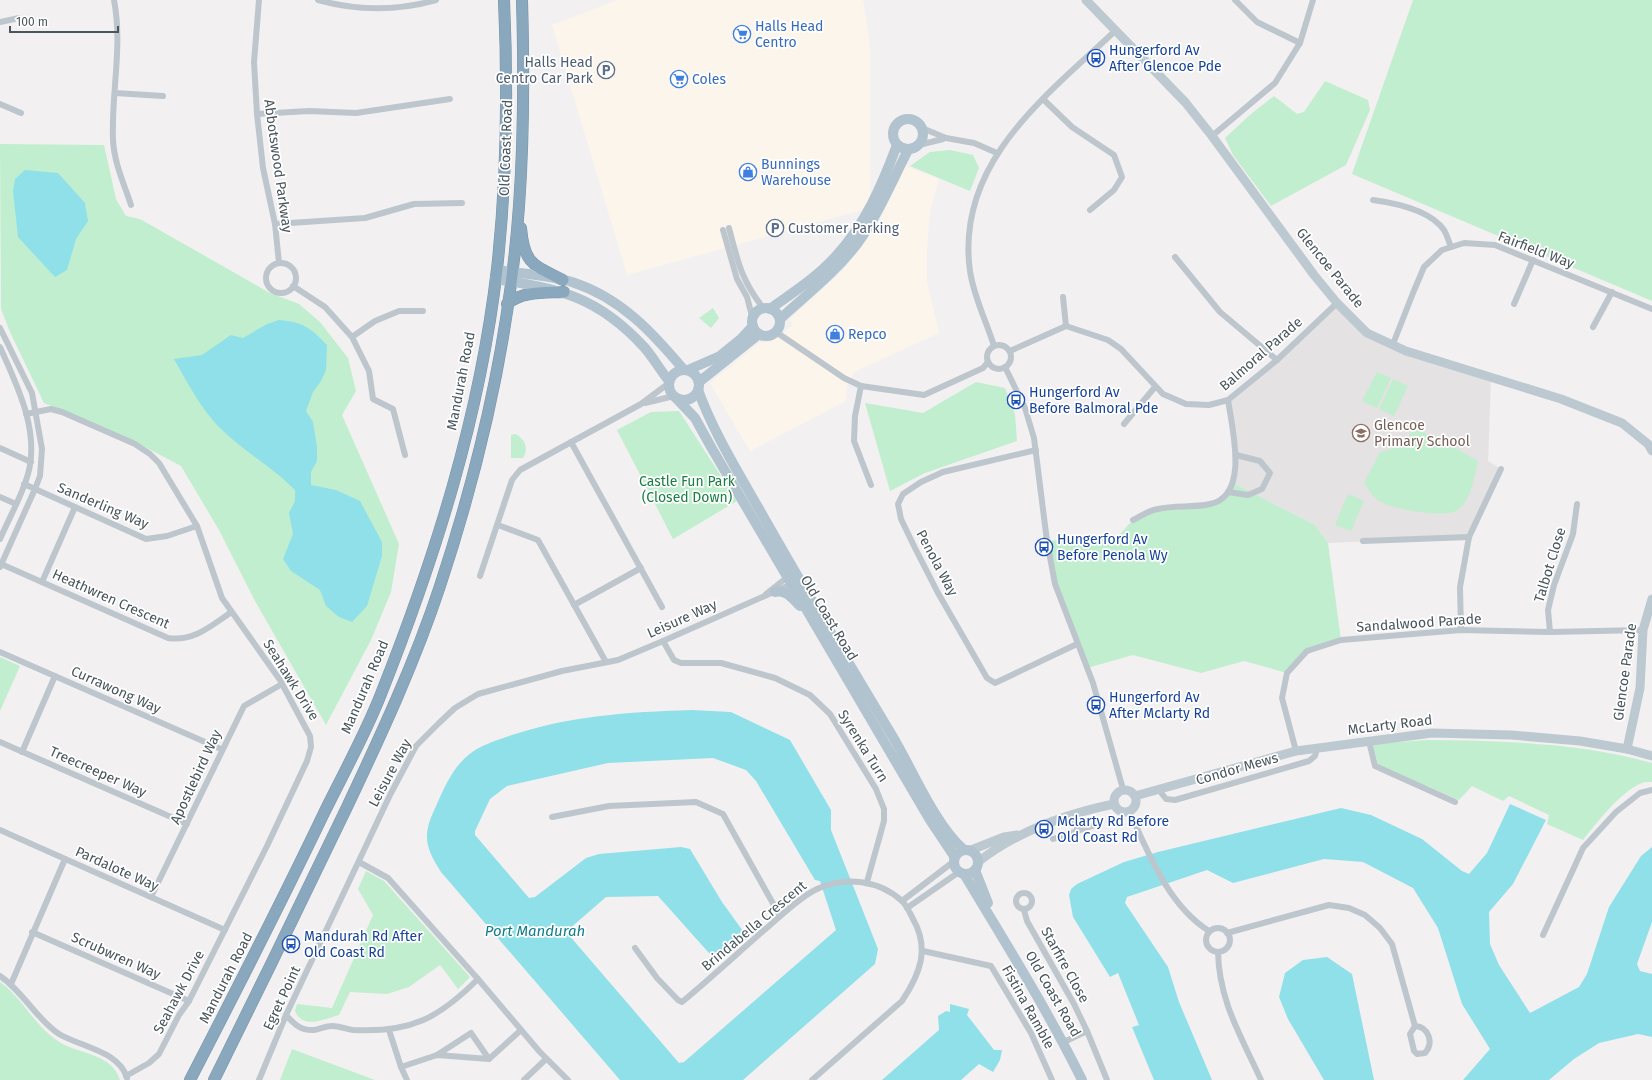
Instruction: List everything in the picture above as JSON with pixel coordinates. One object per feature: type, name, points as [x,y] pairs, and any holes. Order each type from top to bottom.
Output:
[{"type":"highway","name":"Old Coast Road","points":[[496,274],[505,166],[507,110],[504,0]]},
{"type":"highway","name":"Old Coast Road","points":[[507,304],[519,208],[524,93],[522,0]]},
{"type":"highway","points":[[519,208],[522,242],[529,261],[535,267],[563,280]]},
{"type":"highway","name":"Mandurah Road","points":[[190,1080],[268,929],[380,697],[436,546],[450,498],[473,406],[496,274]]},
{"type":"highway","points":[[214,1080],[307,891],[406,677],[440,587],[471,479],[494,379],[507,304],[514,298],[533,293],[564,292]]},
{"type":"main road","points":[[780,319],[831,273],[856,245],[869,225],[908,150],[919,145],[923,136],[922,128],[919,123],[908,119],[897,123],[892,134],[897,145],[908,150]]},
{"type":"main road","points":[[669,382],[676,371],[686,370],[720,356],[741,339],[753,323],[755,315],[767,309],[813,277],[835,258],[853,235],[870,208],[884,180],[897,145]]},
{"type":"main road","points":[[496,274],[564,292],[591,304],[617,321],[644,347],[669,382],[670,390],[675,397],[689,399],[698,386],[759,334]]},
{"type":"main road","points":[[511,277],[563,280],[599,294],[640,322],[655,335],[686,370],[695,375],[698,386]]},
{"type":"main road","points":[[759,334],[770,336],[776,332],[780,324],[780,319],[774,311],[767,309]]},
{"type":"main road","points":[[753,323],[759,334]]},
{"type":"main road","name":"Old Coast Road","points":[[698,386],[708,420],[794,579],[814,621],[953,859],[955,867],[962,873],[996,924],[1064,1042],[1082,1080]]},
{"type":"main road","name":"Old Coast Road","points":[[675,397],[700,425],[908,762],[938,817],[956,843],[976,855],[977,866],[996,924]]},
{"type":"main road","points":[[775,592],[779,591],[788,594],[814,621]]},
{"type":"main road","points":[[953,859],[967,850]]},
{"type":"main road","points":[[962,873],[977,866]]},
{"type":"street","points":[[114,0],[118,32],[114,93],[113,141],[116,160],[131,205]]},
{"type":"street","name":"Abbotswood Parkway","points":[[260,0],[254,62],[257,114],[263,168],[275,224],[279,263]]},
{"type":"street","points":[[318,0],[339,6],[375,9],[413,6],[436,0]]},
{"type":"street","name":"Glencoe Parade","points":[[1086,0],[1184,102],[1212,136],[1337,303],[1367,333],[1406,351],[1561,399],[1622,423],[1648,444],[1652,451]]},
{"type":"street","points":[[1234,0],[1257,22],[1300,43]]},
{"type":"street","points":[[1212,136],[1275,83],[1300,43],[1313,0]]},
{"type":"street","points":[[0,22],[19,18]]},
{"type":"street","points":[[994,346],[976,299],[969,256],[970,229],[975,202],[981,184],[997,153],[1014,130],[1043,99],[1116,31]]},
{"type":"street","points":[[114,93],[163,96]]},
{"type":"street","points":[[257,114],[309,111],[356,113],[450,99]]},
{"type":"street","points":[[1043,99],[1072,127],[1114,155],[1122,176],[1114,190],[1090,210]]},
{"type":"street","points":[[0,104],[21,113]]},
{"type":"street","points":[[922,128],[946,138],[974,143],[997,153]]},
{"type":"street","points":[[919,145],[936,139],[946,138]]},
{"type":"street","points":[[1373,200],[1398,203],[1431,218],[1444,230],[1451,247]]},
{"type":"street","points":[[275,224],[366,218],[414,204],[462,203]]},
{"type":"street","points":[[753,323],[747,297],[736,279],[726,229],[740,271],[751,292],[767,309]]},
{"type":"street","name":"Fairfield Way","points":[[1393,344],[1412,293],[1424,267],[1442,250],[1464,243],[1495,245],[1652,309]]},
{"type":"street","points":[[1175,257],[1220,312],[1277,360]]},
{"type":"street","points":[[1514,304],[1533,260]]},
{"type":"street","points":[[279,263],[286,264],[294,271],[296,279],[293,286],[288,291],[280,292],[274,290],[268,285],[266,278],[268,271],[272,266],[279,263]]},
{"type":"street","points":[[293,286],[325,307],[352,337],[369,371],[373,399],[393,409],[405,455]]},
{"type":"street","points":[[1593,328],[1612,292]]},
{"type":"street","points":[[1010,352],[1066,326],[1063,297]]},
{"type":"street","name":"Balmoral Parade","points":[[1066,326],[1108,340],[1121,349],[1163,394],[1186,404],[1209,405],[1228,400],[1277,360],[1337,303]]},
{"type":"street","points":[[352,337],[375,321],[399,311],[423,310]]},
{"type":"street","points":[[0,328],[23,372],[32,393],[42,440],[40,476],[1,566]]},
{"type":"street","points":[[776,332],[844,378],[861,386],[924,395],[983,368],[988,362]]},
{"type":"street","points":[[1003,345],[1010,352],[1010,360],[1005,367],[996,368],[988,362],[987,354],[994,346],[1003,345]]},
{"type":"street","points":[[0,347],[21,395],[31,441],[31,462],[16,504],[0,539]]},
{"type":"street","points":[[1005,367],[1025,408],[1036,450],[1051,566],[1059,598],[1078,644],[1099,702],[1123,789]]},
{"type":"street","points":[[480,576],[512,480],[520,470],[641,404],[669,382]]},
{"type":"street","points":[[861,386],[855,416],[854,441],[871,485]]},
{"type":"street","points":[[1124,424],[1155,387]]},
{"type":"street","points":[[641,404],[675,397]]},
{"type":"street","points":[[1133,520],[1157,509],[1211,504],[1226,496],[1233,483],[1236,455],[1228,400]]},
{"type":"street","name":"Seahawk Drive","points":[[26,414],[51,409],[62,412],[143,449],[159,463],[197,526],[219,591],[230,613],[282,684],[308,730],[311,747],[307,761],[267,846],[190,1001],[153,1060],[127,1078]]},
{"type":"street","points":[[571,442],[662,607]]},
{"type":"street","points":[[0,448],[31,462]]},
{"type":"street","name":"Penola Way","points":[[1036,450],[943,472],[921,482],[903,494],[898,504],[901,519],[938,593],[987,678],[995,683],[1078,644]]},
{"type":"street","points":[[1228,492],[1248,495],[1262,489],[1270,473],[1260,461],[1236,455]]},
{"type":"street","points":[[1461,630],[1460,587],[1469,538],[1501,468]]},
{"type":"street","name":"Sanderling Way","points":[[24,484],[146,539],[167,536],[197,526]]},
{"type":"street","points":[[0,497],[16,504]]},
{"type":"street","name":"Talbot Close","points":[[1550,632],[1548,610],[1554,585],[1573,534],[1578,504]]},
{"type":"street","points":[[42,582],[75,507]]},
{"type":"street","points":[[498,525],[538,540],[606,662]]},
{"type":"street","points":[[1364,541],[1469,538]]},
{"type":"street","name":"Heathwren Crescent","points":[[1,566],[172,638],[193,636],[230,613]]},
{"type":"street","points":[[574,605],[641,568]]},
{"type":"street","name":"Leisure Way","points":[[764,595],[775,592],[794,579]]},
{"type":"street","name":"Leisure Way","points":[[359,862],[410,755],[424,737],[455,708],[478,694],[562,671],[618,660],[663,642],[764,595],[794,579]]},
{"type":"street","name":"Glencoe Parade","points":[[1627,749],[1640,688],[1643,630],[1652,599]]},
{"type":"street","name":"Sandalwood Parade","points":[[1296,751],[1282,698],[1287,673],[1307,651],[1341,640],[1461,630],[1550,632],[1643,630]]},
{"type":"street","name":"Syrenka Turn","points":[[663,642],[674,660],[682,663],[722,663],[775,678],[810,695],[830,714],[876,789],[884,809],[884,821],[867,882]]},
{"type":"street","name":"Currawong Way","points":[[0,652],[221,749]]},
{"type":"street","points":[[22,752],[55,676]]},
{"type":"street","name":"Apostlebird Way","points":[[151,897],[187,824],[221,749],[244,706],[282,684]]},
{"type":"street","name":"McLarty Road","points":[[1135,796],[1296,751],[1432,733],[1511,735],[1580,741],[1627,749],[1652,756]]},
{"type":"street","points":[[1369,741],[1375,766],[1455,802]]},
{"type":"street","name":"Treecreeper Way","points":[[0,742],[187,824]]},
{"type":"street","name":"Condor Mews","points":[[1159,790],[1166,799],[1174,800],[1309,761],[1315,756],[1318,748]]},
{"type":"street","points":[[1123,789],[1130,791],[1135,796],[1134,807],[1128,811],[1118,810],[1114,804],[1115,794],[1123,789]]},
{"type":"street","points":[[1543,935],[1583,848],[1616,812],[1640,794],[1652,790]]},
{"type":"street","points":[[552,818],[609,806],[696,802],[723,814],[780,916]]},
{"type":"street","points":[[967,850],[1004,837],[1021,834],[1073,815],[1114,804]]},
{"type":"street","points":[[1128,811],[1148,852],[1182,909],[1196,923],[1210,931]]},
{"type":"street","points":[[1073,815],[1078,831]]},
{"type":"street","points":[[1054,839],[1098,824]]},
{"type":"street","name":"Pardalote Way","points":[[0,830],[225,930]]},
{"type":"street","points":[[977,866],[1021,834]]},
{"type":"street","points":[[11,984],[32,932],[65,859]]},
{"type":"street","points":[[902,901],[953,859]]},
{"type":"street","points":[[359,862],[388,878],[478,979],[546,1059],[568,1080]]},
{"type":"street","name":"Egret Point","points":[[259,1080],[286,1015],[359,862]]},
{"type":"street","points":[[907,908],[962,873]]},
{"type":"street","name":"Brindabella Crescent","points":[[634,948],[657,978],[678,1000],[682,1002],[780,916],[817,889],[855,881],[867,882],[902,901],[916,925],[923,951],[919,969],[913,985],[902,1001],[812,1080]]},
{"type":"street","points":[[1227,933],[1329,905],[1349,908],[1365,915],[1380,928],[1392,944],[1415,1026],[1410,1034],[1414,1051],[1417,1054],[1425,1053],[1428,1049],[1430,1039],[1425,1030],[1420,1026],[1415,1026]]},
{"type":"street","name":"Starfire Close","points":[[1024,910],[1027,921],[1074,1004],[1107,1080]]},
{"type":"street","points":[[1216,928],[1223,929],[1229,938],[1228,945],[1218,952],[1212,950],[1206,943],[1206,936],[1210,931],[1216,928]]},
{"type":"street","name":"Scrubwren Way","points":[[32,932],[190,1001]]},
{"type":"street","name":"Fistina Ramble","points":[[923,951],[991,966],[1031,1033],[1051,1078]]},
{"type":"street","points":[[1218,952],[1219,975],[1228,1009],[1261,1080]]},
{"type":"street","points":[[0,976],[11,984],[53,1030],[104,1054],[118,1064],[127,1078]]},
{"type":"street","points":[[286,1015],[295,1025],[304,1029],[315,1030],[332,1026],[352,1030],[389,1030],[412,1025],[439,1013],[460,997],[478,979]]},
{"type":"street","points":[[389,1030],[401,1067],[407,1080]]},
{"type":"street","points":[[437,1055],[489,1058],[521,1030]]},
{"type":"street","points":[[1064,1042],[1087,1031]]},
{"type":"street","points":[[401,1067],[437,1055],[471,1033],[489,1058]]},
{"type":"street","points":[[524,1080],[546,1059]]},
{"type":"street","points":[[1043,1080],[1051,1078]]},
{"type":"shaded area","points":[[618,0],[863,0],[870,46],[870,208],[627,275],[552,25]]},
{"type":"shaded area","points":[[905,166],[939,179],[930,212],[927,248],[927,282],[939,333],[854,372],[847,386],[846,401],[750,451],[710,383],[759,343],[771,342],[793,325],[789,320],[842,271],[878,225]]},
{"type":"shaded area","name":"Glencoe Primary School","points":[[1337,303],[1367,333],[1491,377],[1488,461],[1501,469],[1469,537],[1328,543],[1315,525],[1233,483],[1236,455],[1228,400]]},
{"type":"green space","points":[[1413,0],[1652,0],[1652,301],[1352,174]]},
{"type":"green space","points":[[1325,81],[1368,100],[1370,110],[1346,165],[1271,206],[1233,155],[1225,138],[1251,114],[1274,96],[1297,114],[1304,112]]},
{"type":"green space","points":[[0,144],[104,145],[116,199],[126,216],[140,219],[270,293],[299,304],[320,322],[348,358],[356,391],[342,415],[399,544],[391,592],[371,640],[326,725],[255,601],[219,530],[181,466],[134,441],[44,403],[10,332],[1,309]]},
{"type":"green space","points":[[950,150],[973,155],[979,168],[970,191],[910,166],[930,152]]},
{"type":"green space","points":[[713,308],[719,318],[711,328],[699,318]]},
{"type":"green space","points":[[1377,372],[1391,378],[1377,408],[1362,401]]},
{"type":"green space","points":[[1393,379],[1408,386],[1394,416],[1379,409]]},
{"type":"green space","points":[[976,382],[1005,388],[1015,414],[1017,441],[925,473],[890,491],[865,403],[923,413]]},
{"type":"green space","name":"Castle Fun Park (Closed Down)","points":[[679,411],[737,501],[673,539],[617,430],[651,412]]},
{"type":"green space","points":[[1414,428],[1478,461],[1474,481],[1469,495],[1466,501],[1456,511],[1449,513],[1428,513],[1390,506],[1375,498],[1364,483],[1380,452],[1403,446]]},
{"type":"green space","points":[[515,434],[524,441],[525,444],[526,451],[523,458],[511,458],[511,435]]},
{"type":"green space","points":[[1233,483],[1315,525],[1328,543],[1341,640],[1307,651],[1287,673],[1244,661],[1201,673],[1133,655],[1087,668],[1064,612],[1047,541],[1119,535],[1133,520],[1157,509],[1211,504],[1226,496]]},
{"type":"green space","points":[[1348,494],[1364,501],[1351,531],[1335,525]]},
{"type":"green space","points":[[0,657],[20,666],[0,711]]},
{"type":"green space","points":[[1426,740],[1540,744],[1624,756],[1652,763],[1652,782],[1643,783],[1624,794],[1583,840],[1547,824],[1549,815],[1509,796],[1503,801],[1472,786],[1459,800],[1378,765],[1373,744]]},
{"type":"green space","points":[[366,871],[384,881],[470,977],[458,989],[440,965],[409,987],[387,994],[350,992],[339,1015],[314,1022],[303,1020],[295,1011],[297,1004],[332,1008],[373,915],[358,889]]},
{"type":"green space","points":[[0,982],[16,997],[45,1031],[63,1044],[104,1060],[111,1065],[120,1080],[0,1080]]},
{"type":"green space","points":[[292,1049],[375,1080],[280,1080]]},
{"type":"water","points":[[25,170],[58,173],[85,203],[88,221],[76,239],[67,270],[55,277],[18,237],[13,191],[15,179]]},
{"type":"water","points":[[279,320],[301,324],[316,334],[327,345],[326,370],[321,381],[313,392],[306,411],[313,422],[317,447],[317,461],[311,472],[311,485],[336,490],[360,501],[382,542],[382,556],[367,606],[352,622],[339,617],[326,606],[320,590],[291,571],[283,559],[293,534],[289,513],[295,501],[295,490],[276,473],[236,443],[211,419],[174,359],[202,355],[231,335],[243,338],[267,324]]},
{"type":"water","name":"Port Mandurah","points":[[692,710],[731,712],[790,740],[831,810],[831,830],[878,949],[875,964],[743,1080],[620,1080],[441,872],[428,846],[427,831],[432,814],[452,774],[469,754],[479,748],[506,737],[552,724],[598,716]],"holes":[[[713,758],[746,770],[756,781],[815,880],[820,881],[836,930],[684,1062],[679,1063],[568,934],[568,930],[606,897],[658,896],[717,962],[748,938],[722,902],[690,849],[681,847],[599,854],[586,858],[535,897],[529,898],[475,835],[475,831],[490,799],[507,786],[608,763]]]},
{"type":"water","points":[[1510,804],[1546,820],[1513,884],[1489,912],[1490,944],[1499,965],[1530,1013],[1579,987],[1587,974],[1609,907],[1641,856],[1652,847],[1652,922],[1637,964],[1640,971],[1652,974],[1652,1037],[1638,1034],[1599,1043],[1574,1059],[1549,1080],[1463,1080],[1490,1049],[1462,1004],[1438,928],[1413,888],[1363,862],[1324,859],[1233,883],[1207,870],[1127,897],[1125,903],[1168,967],[1179,1002],[1212,1080],[1154,1080],[1132,1027],[1139,1025],[1118,973],[1110,977],[1073,917],[1069,895],[1071,889],[1077,884],[1124,862],[1158,852],[1341,808],[1371,815],[1422,839],[1462,871],[1469,874],[1487,853]]},
{"type":"water","points":[[1327,957],[1352,974],[1374,1080],[1324,1080],[1288,1019],[1279,997],[1285,973],[1303,960]]},
{"type":"water","points":[[950,1004],[969,1009],[967,1015],[994,1050],[1002,1050],[1000,1060],[993,1072],[979,1064],[961,1080],[882,1080],[939,1030],[938,1016],[946,1011],[950,1012]]},
{"type":"place","name":"Halls Head Centro","points":[[742,34]]},
{"type":"place","name":"Hungerford Av After Glencoe Pde","points":[[1096,58]]},
{"type":"place","name":"Halls Head Centro Car Park","points":[[606,70]]},
{"type":"place","name":"Coles","points":[[679,79]]},
{"type":"place","name":"Bunnings Warehouse","points":[[748,172]]},
{"type":"place","name":"Customer Parking","points":[[775,228]]},
{"type":"place","name":"Repco","points":[[835,334]]},
{"type":"place","name":"Hungerford Av Before Balmoral Pde","points":[[1016,400]]},
{"type":"place","name":"Glencoe Primary School","points":[[1361,433]]},
{"type":"place","name":"Hungerford Av Before Penola Wy","points":[[1044,547]]},
{"type":"place","name":"Hungerford Av After Mclarty Rd","points":[[1096,705]]},
{"type":"place","name":"Mclarty Rd Before Old Coast Rd","points":[[1044,829]]},
{"type":"place","name":"Mandurah Rd After Old Coast Rd","points":[[291,944]]}]
